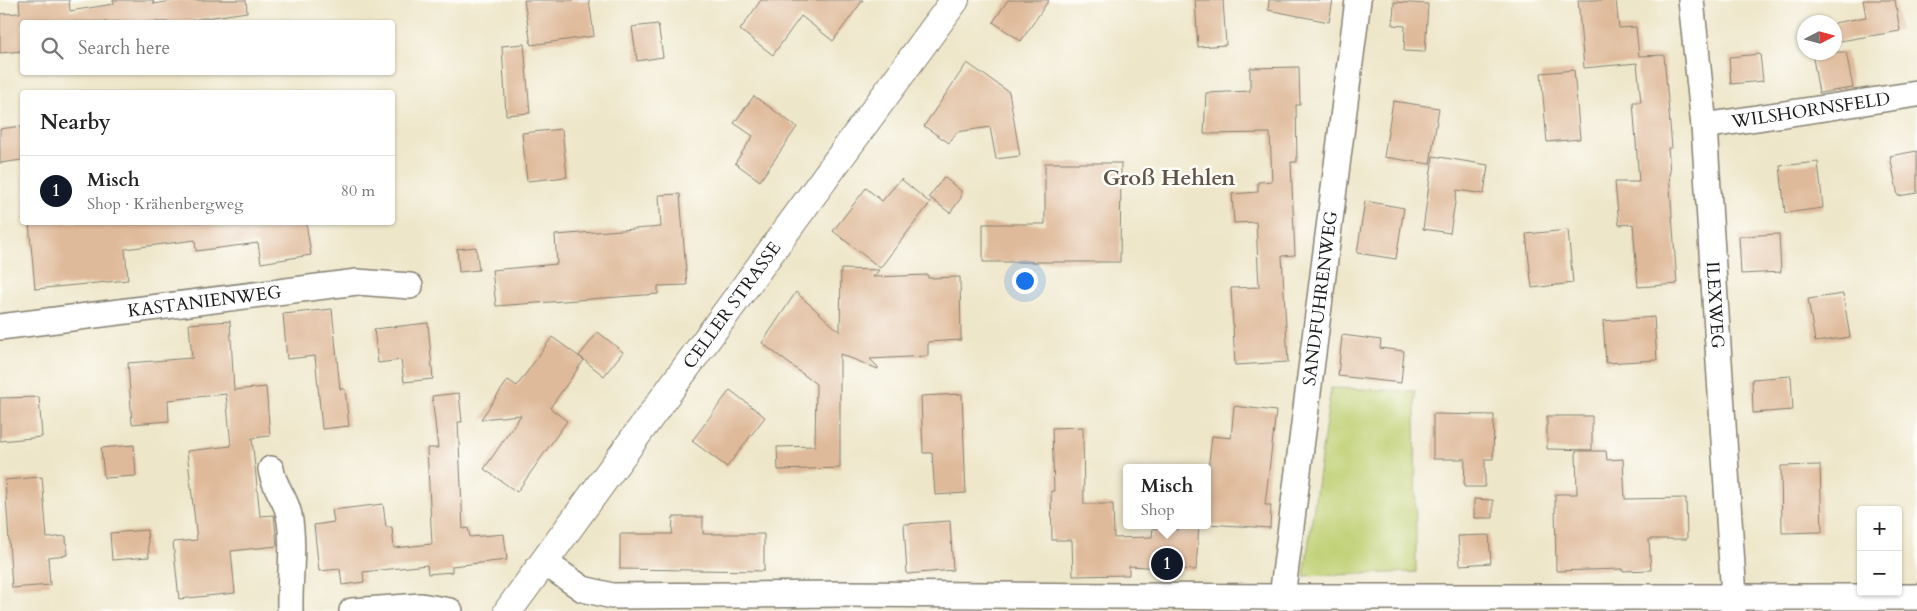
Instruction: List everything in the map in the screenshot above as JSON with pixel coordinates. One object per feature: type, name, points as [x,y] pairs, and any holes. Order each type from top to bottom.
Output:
[{"type":"main road","name":"CELLER STRASSE","points":[[508,611],[955,0]]},
{"type":"street","name":"SANDFUHRENWEG","points":[[1282,597],[1358,0]]},
{"type":"street","name":"ILEXWEG","points":[[1691,0],[1704,126],[1733,604]]},
{"type":"street","name":"WILSHORNSFELD","points":[[1704,126],[1917,94]]},
{"type":"street","name":"KASTANIENWEG","points":[[0,328],[357,282],[410,286]]},
{"type":"street","points":[[271,469],[272,478],[284,497],[292,532],[290,611]]},
{"type":"street","points":[[544,562],[583,589],[612,596],[842,603],[1282,597],[1345,604],[1733,604],[1917,597]]},
{"type":"street","points":[[352,611],[421,606],[450,611]]},
{"type":"green space","points":[[1331,388],[1415,391],[1416,572],[1304,576]]},
{"type":"building","points":[[19,0],[69,0],[70,11],[114,4],[113,0],[153,0],[154,4],[178,0],[246,0],[247,12],[192,20],[20,20],[20,51],[0,53],[0,14],[20,13]]},
{"type":"building","points":[[524,0],[589,0],[594,36],[531,45]]},
{"type":"building","points":[[761,0],[863,0],[833,41],[801,16],[773,55],[740,30]]},
{"type":"building","points":[[1008,0],[1049,0],[1021,41],[993,22]]},
{"type":"building","points":[[1195,0],[1223,0],[1226,45],[1198,47]]},
{"type":"building","points":[[1269,0],[1333,0],[1329,22],[1268,10]]},
{"type":"building","points":[[1578,0],[1616,0],[1619,28],[1636,27],[1639,56],[1664,55],[1672,148],[1668,148],[1677,284],[1638,287],[1633,224],[1619,225],[1615,182],[1639,182],[1633,102],[1641,102],[1637,63],[1584,68]]},
{"type":"building","points":[[1863,0],[1895,0],[1900,31],[1842,41],[1842,22],[1866,17]]},
{"type":"building","points":[[1394,2],[1428,4],[1425,52],[1404,51],[1405,26],[1393,25]]},
{"type":"building","points":[[658,24],[663,57],[637,61],[632,27]]},
{"type":"building","points":[[524,44],[530,113],[506,115],[502,46]]},
{"type":"building","points":[[1842,52],[1846,52],[1853,88],[1819,93],[1813,60],[1842,60]]},
{"type":"building","points":[[1760,54],[1763,81],[1731,84],[1729,57]]},
{"type":"building","points":[[967,63],[1009,92],[1020,156],[996,159],[990,127],[957,132],[949,143],[924,126]]},
{"type":"building","points":[[1299,67],[1300,105],[1296,105],[1297,162],[1291,162],[1295,255],[1282,256],[1288,362],[1235,365],[1231,288],[1259,287],[1256,222],[1234,223],[1232,194],[1258,192],[1258,182],[1272,181],[1270,133],[1204,134],[1206,93],[1250,91],[1250,68]]},
{"type":"building","points":[[1574,70],[1580,139],[1547,142],[1541,73]]},
{"type":"building","points":[[754,96],[797,127],[760,181],[735,163],[753,136],[734,123]]},
{"type":"building","points":[[1393,101],[1439,108],[1430,164],[1384,157]]},
{"type":"building","points":[[20,126],[20,160],[0,163],[0,129]]},
{"type":"building","points":[[562,129],[567,177],[527,181],[522,133]]},
{"type":"building","points":[[1917,151],[1917,193],[1898,196],[1890,156]]},
{"type":"building","points":[[1433,156],[1488,165],[1484,194],[1457,190],[1450,233],[1423,229]]},
{"type":"building","points":[[1818,162],[1823,208],[1785,213],[1780,166]]},
{"type":"building","points":[[1045,163],[1121,163],[1120,262],[983,262],[983,224],[1045,224]]},
{"type":"building","points":[[944,177],[961,191],[961,198],[950,213],[929,197]]},
{"type":"building","points":[[901,179],[930,203],[880,268],[833,231],[866,188],[882,201]]},
{"type":"building","points":[[680,194],[687,285],[658,286],[658,294],[496,306],[492,270],[557,264],[555,235],[661,227],[659,195]]},
{"type":"building","points":[[1365,201],[1404,208],[1396,259],[1357,253]]},
{"type":"building","points":[[29,225],[306,225],[311,255],[261,263],[258,243],[196,251],[195,240],[125,249],[128,280],[35,289]]},
{"type":"building","points":[[1568,230],[1573,283],[1532,288],[1526,234]]},
{"type":"building","points":[[1779,234],[1781,272],[1741,274],[1739,236]]},
{"type":"building","points":[[476,247],[479,270],[459,272],[457,249]]},
{"type":"building","points":[[841,269],[879,270],[873,277],[928,275],[928,278],[960,277],[961,340],[928,342],[928,356],[870,359],[878,369],[840,354],[840,468],[778,470],[777,447],[815,446],[816,384],[762,343],[796,292],[840,332]]},
{"type":"building","points":[[1843,294],[1850,337],[1815,342],[1808,299]]},
{"type":"building","points":[[332,309],[340,389],[345,389],[349,426],[322,429],[315,356],[287,359],[283,314]]},
{"type":"building","points":[[1654,317],[1657,360],[1606,363],[1603,321]]},
{"type":"building","points":[[230,321],[234,390],[266,387],[270,436],[252,438],[260,516],[274,515],[277,546],[231,551],[235,593],[179,599],[173,542],[197,540],[187,451],[231,446],[226,394],[168,400],[169,421],[132,424],[128,363],[192,358],[189,324]]},
{"type":"building","points":[[428,323],[433,379],[404,382],[401,360],[378,363],[374,329]]},
{"type":"building","points":[[598,332],[623,352],[604,376],[579,356]]},
{"type":"building","points":[[1342,335],[1381,340],[1380,348],[1404,351],[1401,383],[1338,376]]},
{"type":"building","points":[[552,337],[584,360],[550,408],[567,421],[517,492],[484,469],[521,415],[481,419],[508,380],[517,386]]},
{"type":"building","points":[[1791,376],[1793,410],[1753,413],[1752,379]]},
{"type":"building","points":[[730,390],[765,417],[727,467],[692,441]]},
{"type":"building","points":[[459,393],[462,422],[458,422],[463,529],[468,528],[470,537],[504,534],[507,560],[452,566],[452,572],[428,574],[427,565],[363,572],[364,582],[342,585],[340,569],[319,571],[314,525],[334,522],[332,510],[383,504],[386,527],[392,527],[394,548],[432,544],[427,448],[438,448],[432,396]]},
{"type":"building","points":[[962,394],[966,493],[935,495],[932,453],[923,453],[921,396]]},
{"type":"building","points":[[39,397],[42,437],[0,441],[0,398]]},
{"type":"building","points":[[1234,406],[1276,411],[1265,505],[1271,505],[1270,528],[1211,524],[1211,464],[1209,464],[1212,436],[1231,438]]},
{"type":"building","points":[[1433,414],[1494,415],[1493,459],[1485,459],[1485,487],[1464,487],[1465,459],[1433,459]]},
{"type":"building","points":[[1547,416],[1592,416],[1592,450],[1547,449]]},
{"type":"building","points":[[1083,427],[1084,504],[1113,504],[1114,538],[1152,537],[1153,529],[1199,529],[1196,570],[1129,566],[1129,575],[1073,576],[1072,540],[1052,540],[1051,491],[1054,491],[1052,428]]},
{"type":"building","points":[[134,445],[136,476],[104,478],[101,448]]},
{"type":"building","points":[[1576,451],[1606,451],[1607,460],[1623,459],[1625,499],[1686,498],[1687,539],[1649,539],[1651,570],[1556,571],[1555,494],[1577,494]]},
{"type":"building","points":[[1820,465],[1822,532],[1782,533],[1781,466]]},
{"type":"building","points":[[42,477],[47,538],[66,536],[67,555],[48,557],[50,585],[12,588],[5,480]]},
{"type":"building","points":[[1474,499],[1493,500],[1493,518],[1474,518]]},
{"type":"building","points":[[673,517],[703,517],[703,534],[764,534],[764,571],[620,569],[620,534],[672,534]]},
{"type":"building","points":[[950,521],[953,570],[907,574],[904,524]]},
{"type":"building","points":[[147,530],[149,557],[112,560],[110,533]]},
{"type":"building","points":[[1489,535],[1491,563],[1460,565],[1458,536]]},
{"type":"place","name":"Misch","points":[[1167,564]]},
{"type":"district","name":"Groß Hehlen","points":[[1169,178]]}]
